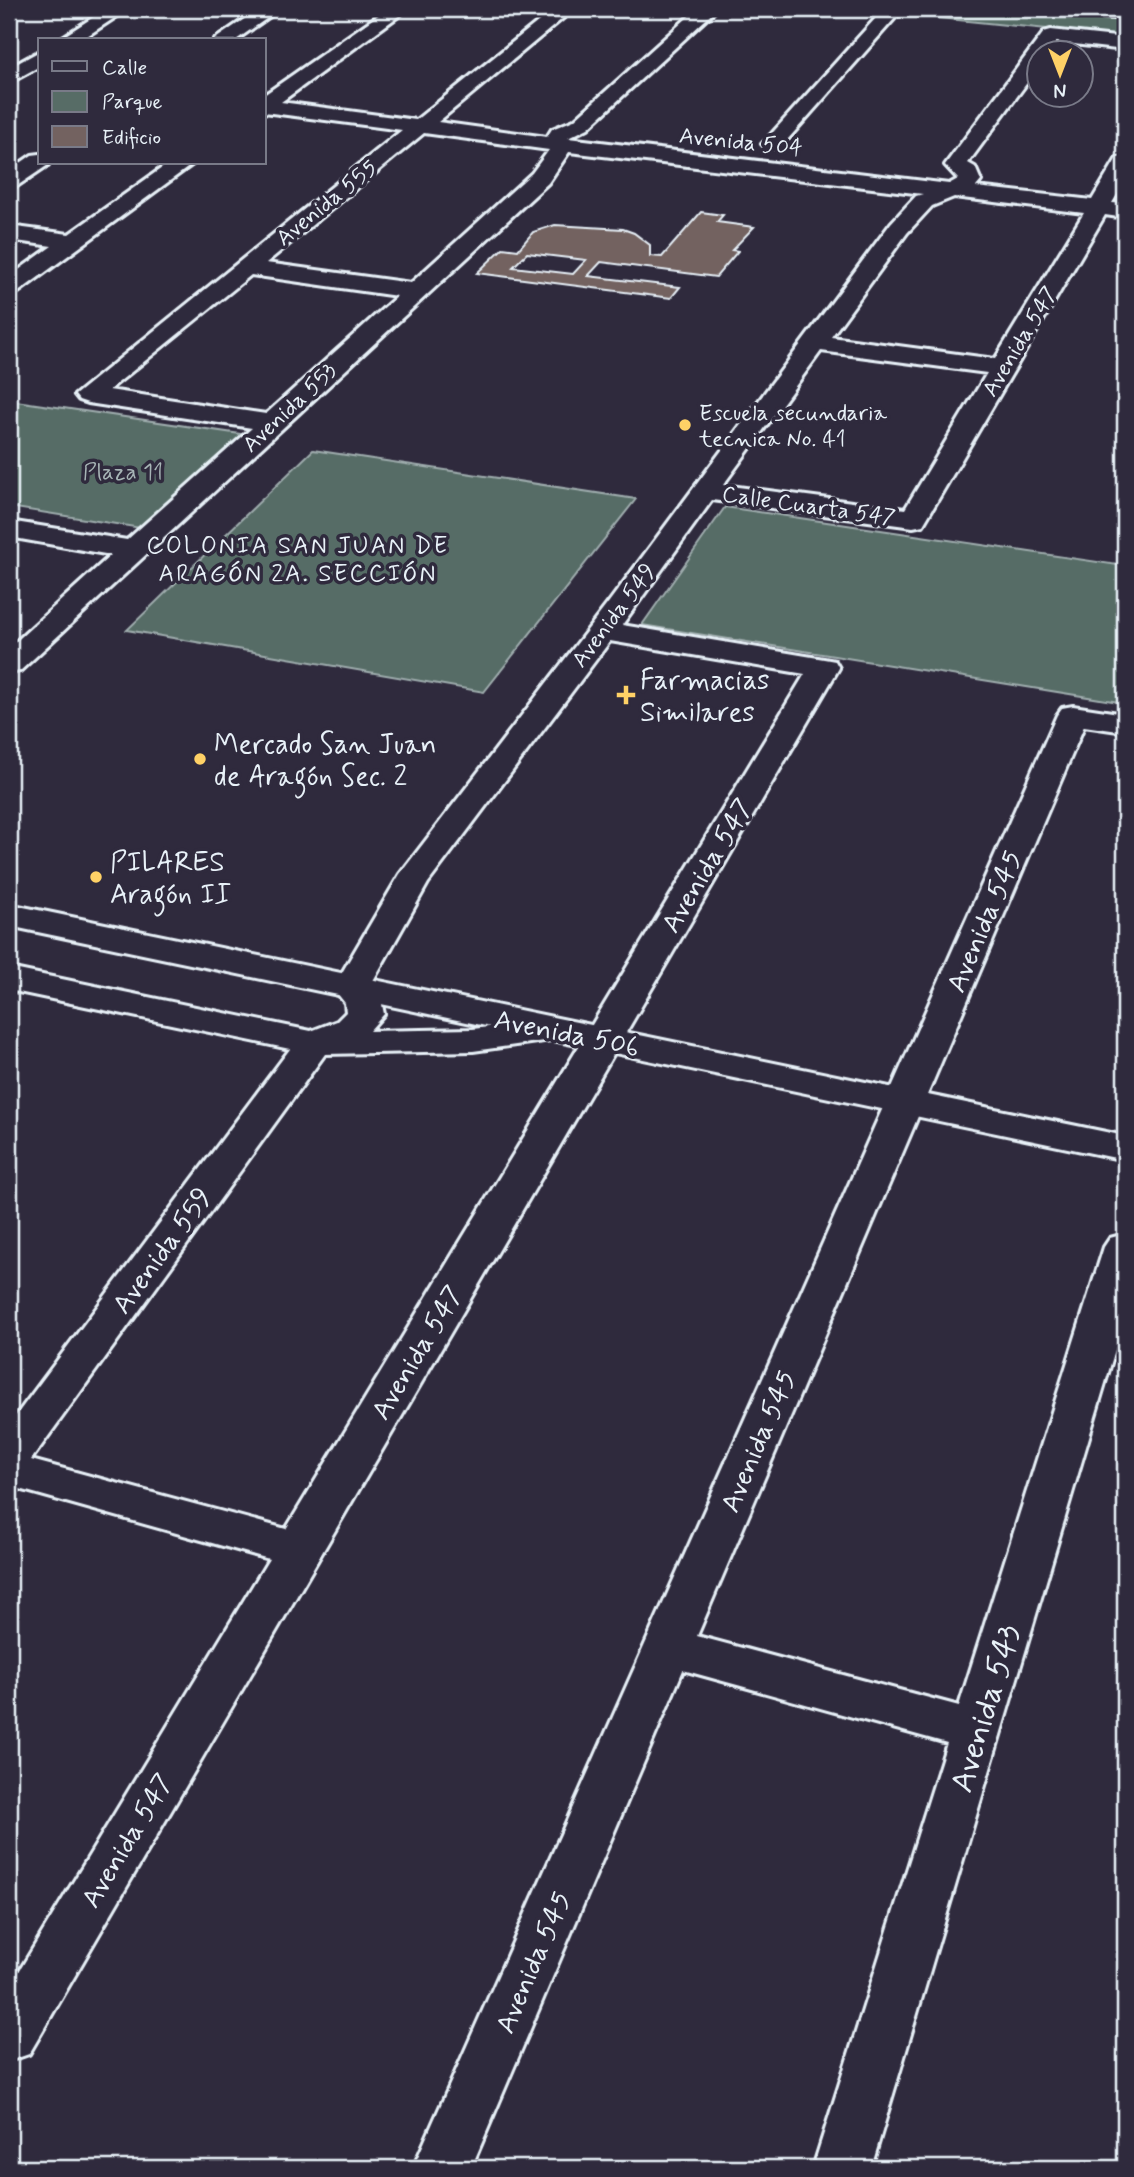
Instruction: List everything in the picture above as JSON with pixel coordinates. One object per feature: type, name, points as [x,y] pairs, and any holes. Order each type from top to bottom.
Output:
[{"type":"street","points":[[71,38],[119,9]]},
{"type":"street","points":[[226,38],[271,9]]},
{"type":"street","points":[[266,104],[399,9]]},
{"type":"street","name":"Avenida 555","points":[[272,423],[88,395],[565,9]]},
{"type":"street","points":[[581,124],[708,9]]},
{"type":"street","points":[[773,144],[894,9]]},
{"type":"street","points":[[1079,9],[1125,13]]},
{"type":"street","points":[[954,178],[1051,36],[1125,44]]},
{"type":"street","points":[[10,76],[38,58]]},
{"type":"street","points":[[10,76],[38,79]]},
{"type":"street","name":"Avenida 504","points":[[266,105],[425,122],[581,124],[608,127]]},
{"type":"street","name":"Avenida 504","points":[[425,122],[563,145],[954,178],[1113,205]]},
{"type":"street","name":"Avenida 553","points":[[9,664],[540,178],[563,145],[557,139],[559,133],[581,124]]},
{"type":"street","name":"Avenida 504","points":[[746,141],[799,147]]},
{"type":"street","points":[[9,181],[38,161]]},
{"type":"street","name":"Avenida 504","points":[[930,162],[954,178]]},
{"type":"street","name":"Avenida 547","points":[[913,520],[1003,368],[1113,205],[1125,163]]},
{"type":"street","points":[[9,288],[182,164]]},
{"type":"street","name":"Avenida 549","points":[[351,988],[412,881],[705,491],[813,342],[919,205],[954,178]]},
{"type":"street","points":[[9,233],[73,242]]},
{"type":"street","points":[[245,267],[416,291]]},
{"type":"street","points":[[813,342],[1003,368]]},
{"type":"street","name":"Calle Cuarta 547","points":[[705,491],[913,520]]},
{"type":"street","points":[[9,529],[133,550]]},
{"type":"street","name":"Avenida 547","points":[[9,2037],[824,668],[601,630]]},
{"type":"street","name":"Avenida 545","points":[[442,2168],[1073,715],[1125,723]]},
{"type":"street","name":"Avenida 506","points":[[9,915],[1125,1148]]},
{"type":"street","points":[[10,980],[314,1043],[473,1040],[552,1030]]},
{"type":"street","points":[[314,1043],[350,1028],[365,1014],[363,1000],[351,988]]},
{"type":"street","name":"Avenida 559","points":[[9,1457],[314,1043]]},
{"type":"street","name":"Avenida 543","points":[[842,2168],[1125,1247]]},
{"type":"street","points":[[9,1470],[299,1550]]},
{"type":"street","points":[[668,1647],[976,1731]]},
{"type":"green space","points":[[915,9],[1021,9],[1125,19],[1125,37],[909,15]]},
{"type":"green space","name":"Plaza 11","points":[[9,400],[247,435],[147,529],[9,507]]},
{"type":"green space","points":[[313,450],[636,499],[484,692],[127,630]]},
{"type":"green space","points":[[725,507],[1125,566],[1125,703],[642,625]]},
{"type":"building","points":[[701,212],[723,215],[717,222],[754,227],[732,250],[738,251],[716,277],[601,262],[588,276],[680,287],[671,298],[477,273],[503,248],[518,250],[533,232],[555,225],[623,229],[634,233],[650,245],[650,256],[662,257]],"holes":[[[527,253],[586,260],[573,274],[513,267]]]},
{"type":"place","name":"Escuela secundaria tecnica No. 41","points":[[685,425]]},
{"type":"place","name":"Farmacias Similares","points":[[626,695]]},
{"type":"place","name":"Mercado San Juan de Aragón Sec. 2","points":[[200,759]]},
{"type":"place","name":"PILARES Aragón II","points":[[96,877]]},
{"type":"district","name":"COLONIA SAN JUAN DE ARAGÓN 2A. SECCIÓN","points":[[298,559]]}]
